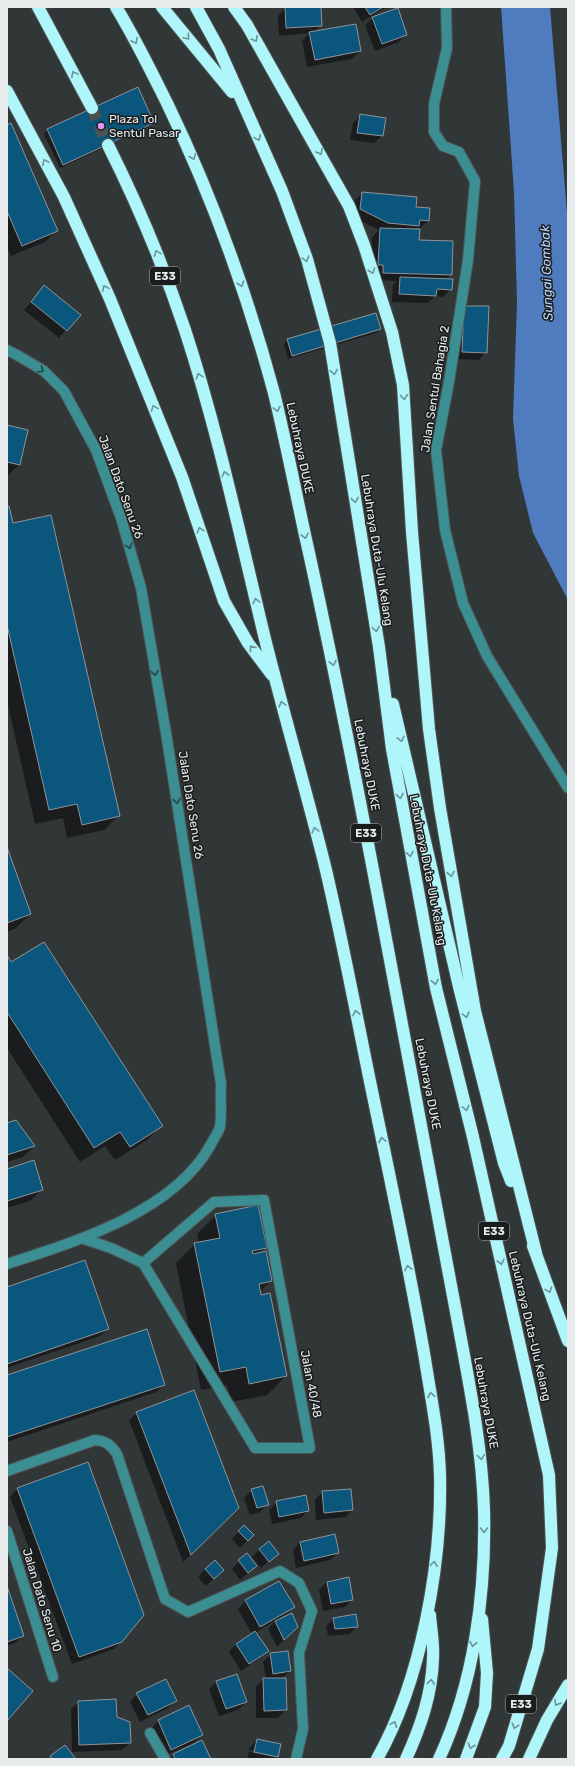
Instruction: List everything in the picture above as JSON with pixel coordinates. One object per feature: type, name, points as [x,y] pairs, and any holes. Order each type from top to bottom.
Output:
[{"type":"highway","points":[[38,7],[92,108]]},
{"type":"highway","name":"Lebuhraya DUKE","points":[[116,7],[151,70],[187,145],[220,222],[249,308],[274,396],[334,668],[477,1424],[482,1460],[484,1515],[484,1560],[480,1606]]},
{"type":"highway","points":[[162,7],[241,103]]},
{"type":"highway","points":[[196,7],[219,49],[241,103]]},
{"type":"highway","points":[[234,7],[247,25],[349,206],[366,252],[392,332],[403,385],[412,532],[429,729],[440,808],[475,1011],[536,1253]]},
{"type":"highway","points":[[7,91],[64,196],[110,299],[182,477],[224,601],[248,643],[275,679]]},
{"type":"highway","name":"Lebuhraya Duta-Ulu Kelang","points":[[241,103],[282,191],[304,251],[330,343],[379,647],[392,749],[403,816],[436,988],[473,1137],[550,1475],[552,1548],[538,1649],[509,1746],[502,1759]]},
{"type":"highway","name":"E33","points":[[108,145],[128,184],[155,248],[184,328],[210,413],[275,679],[325,867],[420,1327],[437,1434],[440,1479],[439,1523],[429,1602]]},
{"type":"highway","points":[[379,647],[460,991],[504,1163],[568,1341]]},
{"type":"highway","points":[[377,1759],[407,1694],[429,1602]]},
{"type":"highway","points":[[406,1759],[420,1729],[429,1695],[434,1657],[429,1602]]},
{"type":"highway","points":[[466,1759],[485,1707],[487,1673],[480,1606]]},
{"type":"highway","points":[[439,1759],[453,1728],[463,1696],[480,1606]]},
{"type":"highway","points":[[529,1759],[547,1720],[568,1685]]},
{"type":"street","name":"Jalan Sentul Bahagia 2","points":[[446,7],[447,48],[434,104],[434,132],[443,146],[459,152],[475,181],[468,260],[449,382],[436,450],[445,530],[463,603],[487,656],[568,788]]},
{"type":"street","name":"Jalan Dato Senu 26","points":[[7,350],[44,371],[64,391],[96,450],[121,518],[141,588],[167,740],[221,1084],[220,1128],[204,1156],[179,1185],[132,1216],[84,1239],[7,1264]]},
{"type":"street","name":"Jalan 40/48","points":[[264,1200],[310,1448],[255,1448],[143,1263],[214,1202],[264,1200]]},
{"type":"street","points":[[84,1239],[111,1248],[143,1263]]},
{"type":"street","points":[[7,1471],[95,1440],[105,1441],[117,1454],[165,1599],[188,1612],[280,1570],[298,1583],[312,1610],[299,1653],[303,1729],[296,1759]]},
{"type":"street","name":"Jalan Dato Senu 10","points":[[7,1531],[53,1677]]},
{"type":"street","points":[[150,1733],[165,1759]]},
{"type":"water","name":"Sungai Gombak","points":[[501,7],[550,7],[568,225],[568,600],[533,533],[519,476],[513,419],[517,303],[514,192]]},
{"type":"building","points":[[285,7],[321,7],[322,26],[286,28]]},
{"type":"building","points":[[365,7],[383,7],[370,15]]},
{"type":"building","points":[[398,8],[407,35],[382,44],[372,17]]},
{"type":"building","points":[[356,24],[361,51],[315,60],[309,32]]},
{"type":"building","name":"Plaza Tol Sentul Pasar","points":[[138,87],[154,123],[63,165],[47,129]]},
{"type":"building","points":[[360,114],[386,118],[383,136],[357,133]]},
{"type":"building","points":[[11,123],[58,231],[22,246],[7,211],[7,125]]},
{"type":"building","points":[[362,192],[417,197],[416,207],[430,208],[429,221],[420,220],[419,226],[388,223],[360,209]]},
{"type":"building","points":[[380,228],[420,229],[419,240],[453,241],[452,275],[383,273],[383,265],[378,265]]},
{"type":"building","points":[[400,277],[453,279],[452,290],[437,289],[436,296],[399,294]]},
{"type":"building","points":[[44,285],[81,315],[67,331],[31,302]]},
{"type":"building","points":[[464,306],[489,306],[487,353],[462,352]]},
{"type":"building","points":[[376,313],[381,329],[292,356],[287,339]]},
{"type":"building","points":[[7,425],[28,430],[20,465],[7,462]]},
{"type":"building","points":[[7,506],[9,506],[13,523],[51,515],[120,816],[82,825],[77,804],[49,810],[7,625]]},
{"type":"building","points":[[7,847],[31,914],[7,923]]},
{"type":"building","points":[[44,942],[163,1126],[130,1147],[120,1132],[94,1148],[7,1012],[7,955],[11,962]]},
{"type":"building","points":[[16,1120],[35,1146],[7,1155],[7,1123]]},
{"type":"building","points":[[34,1160],[43,1190],[7,1201],[7,1169]]},
{"type":"building","points":[[258,1205],[267,1248],[252,1251],[253,1254],[266,1251],[272,1281],[259,1284],[261,1295],[270,1293],[287,1376],[249,1384],[246,1367],[220,1372],[194,1243],[220,1238],[215,1214]]},
{"type":"building","points":[[85,1260],[109,1329],[7,1364],[7,1287]]},
{"type":"building","points":[[147,1329],[165,1385],[7,1437],[7,1375]]},
{"type":"building","points":[[194,1390],[239,1508],[191,1555],[136,1412]]},
{"type":"building","points":[[88,1462],[144,1615],[122,1642],[79,1657],[17,1488]]},
{"type":"building","points":[[263,1486],[269,1505],[257,1508],[251,1489]]},
{"type":"building","points":[[351,1489],[353,1510],[324,1513],[322,1491]]},
{"type":"building","points":[[306,1495],[309,1511],[279,1517],[276,1501]]},
{"type":"building","points":[[244,1525],[254,1535],[248,1541],[238,1531]]},
{"type":"building","points":[[335,1534],[339,1553],[304,1561],[300,1542]]},
{"type":"building","points":[[269,1541],[279,1554],[269,1562],[259,1549]]},
{"type":"building","points":[[247,1553],[257,1566],[248,1573],[238,1560]]},
{"type":"building","points":[[215,1560],[224,1570],[214,1579],[205,1569]]},
{"type":"building","points":[[349,1577],[353,1600],[331,1604],[327,1582]]},
{"type":"building","points":[[279,1581],[295,1607],[260,1627],[245,1600]]},
{"type":"building","points":[[7,1586],[24,1636],[7,1642]]},
{"type":"building","points":[[292,1613],[298,1627],[284,1640],[275,1621]]},
{"type":"building","points":[[356,1614],[358,1627],[335,1629],[333,1618]]},
{"type":"building","points":[[255,1631],[269,1651],[249,1664],[236,1644]]},
{"type":"building","points":[[288,1651],[291,1671],[273,1674],[270,1653]]},
{"type":"building","points":[[7,1668],[33,1691],[7,1721]]},
{"type":"building","points":[[237,1674],[247,1702],[226,1709],[216,1681]]},
{"type":"building","points":[[263,1678],[286,1678],[287,1710],[264,1711]]},
{"type":"building","points":[[166,1679],[177,1701],[148,1715],[136,1693]]},
{"type":"building","points":[[116,1699],[117,1717],[130,1722],[131,1743],[79,1745],[78,1701]]},
{"type":"building","points":[[189,1705],[203,1735],[171,1750],[158,1720]]},
{"type":"building","points":[[257,1739],[281,1744],[278,1757],[254,1752]]},
{"type":"building","points":[[202,1740],[211,1759],[175,1759],[173,1754]]},
{"type":"building","points":[[65,1745],[76,1759],[52,1759],[50,1756]]},
{"type":"tunnel","points":[[92,108],[108,145]]},
{"type":"place","name":"Plaza Tol Sentul Pasar","points":[[101,126]]}]
